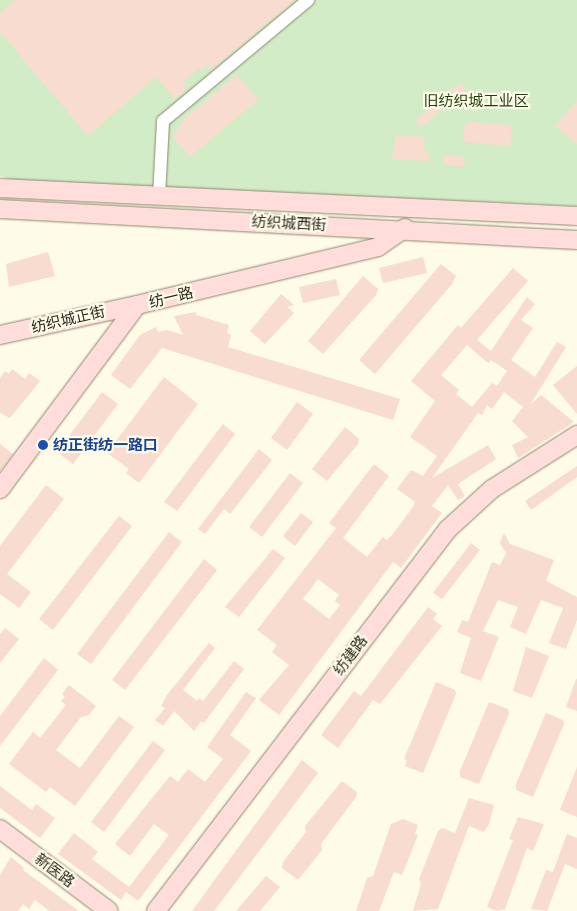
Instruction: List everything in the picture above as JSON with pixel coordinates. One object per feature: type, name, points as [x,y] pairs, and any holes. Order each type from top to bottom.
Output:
[{"type":"street","points":[[159,196],[163,121],[308,0]]},
{"type":"street","name":"纺织城西街","points":[[0,188],[406,210],[577,216]]},
{"type":"street","name":"纺织城西街","points":[[0,209],[577,240]]},
{"type":"street","points":[[405,230],[406,210]]},
{"type":"street","name":"纺一路","points":[[0,489],[137,305],[378,247],[405,230]]},
{"type":"street","name":"纺织城正街","points":[[0,335],[137,305]]},
{"type":"street","name":"纺建路","points":[[156,911],[446,530],[492,489],[577,435]]},
{"type":"street","name":"新医路","points":[[0,829],[109,911]]},
{"type":"green space","name":"旧纺织城工业区","points":[[0,0],[577,0],[577,206],[18,181],[0,176]]},
{"type":"building","points":[[15,0],[295,0],[212,69],[208,65],[201,71],[199,68],[182,83],[187,89],[175,99],[156,77],[88,136],[0,32],[0,13]]},
{"type":"building","points":[[237,75],[258,100],[190,157],[173,137],[185,118]]},
{"type":"building","points":[[460,83],[466,90],[421,127],[416,120]]},
{"type":"building","points":[[577,100],[577,144],[555,126]]},
{"type":"building","points":[[470,122],[512,125],[510,146],[463,142],[465,124]]},
{"type":"building","points":[[396,135],[425,137],[423,151],[429,151],[428,161],[392,159]]},
{"type":"building","points":[[444,155],[465,157],[464,167],[444,165]]},
{"type":"building","points":[[48,252],[55,276],[9,287],[6,264]]},
{"type":"building","points":[[423,257],[427,273],[383,283],[379,268]]},
{"type":"building","points":[[441,264],[456,276],[452,284],[375,374],[359,360]]},
{"type":"building","points":[[513,268],[528,281],[477,340],[491,351],[527,297],[535,304],[521,320],[533,328],[511,360],[535,377],[557,342],[566,347],[530,405],[541,395],[574,422],[518,458],[512,445],[528,437],[512,421],[523,407],[504,392],[492,409],[487,405],[482,415],[478,413],[432,478],[488,445],[496,459],[458,484],[465,496],[458,500],[448,485],[432,506],[442,513],[401,568],[393,562],[279,715],[259,700],[289,665],[272,652],[277,645],[257,630],[336,528],[329,523],[374,464],[389,476],[343,538],[367,557],[383,537],[387,540],[392,535],[413,507],[415,502],[397,489],[411,470],[423,476],[437,456],[410,437],[435,401],[411,381],[458,325],[461,328]],"holes":[[[467,345],[488,363],[491,360],[507,371],[497,386],[492,383],[472,407],[456,394],[459,390],[441,375]],[[318,579],[339,595],[335,601],[340,605],[329,619],[303,599]]]},
{"type":"building","points":[[363,276],[378,289],[376,295],[323,354],[308,341]]},
{"type":"building","points":[[336,279],[340,295],[303,303],[299,287]]},
{"type":"building","points":[[281,294],[294,305],[287,307],[294,313],[265,344],[250,331]]},
{"type":"building","points":[[196,312],[196,315],[229,325],[227,333],[231,335],[228,347],[400,399],[393,420],[162,348],[130,389],[111,375],[140,335],[156,327],[158,332],[167,330],[183,335],[174,316]]},
{"type":"building","points":[[577,366],[577,414],[553,385]]},
{"type":"building","points":[[12,369],[25,379],[29,373],[40,381],[10,418],[0,413],[0,378],[5,371],[9,374]]},
{"type":"building","points":[[164,377],[198,404],[139,483],[126,473],[129,469],[107,453]]},
{"type":"building","points":[[102,392],[118,404],[73,464],[57,452]]},
{"type":"building","points":[[297,402],[313,414],[287,450],[271,438]]},
{"type":"building","points":[[223,424],[235,434],[177,511],[164,502]]},
{"type":"building","points":[[345,427],[359,439],[358,444],[327,481],[312,469]]},
{"type":"building","points":[[0,444],[13,454],[0,471]]},
{"type":"building","points":[[259,449],[272,460],[230,514],[224,509],[205,534],[198,529]]},
{"type":"building","points":[[577,466],[577,477],[531,510],[525,501]]},
{"type":"building","points":[[290,473],[303,483],[262,537],[249,527]]},
{"type":"building","points":[[46,485],[64,499],[7,574],[31,592],[19,608],[0,594],[0,546]]},
{"type":"building","points":[[301,513],[313,522],[295,546],[283,536]]},
{"type":"building","points":[[119,516],[132,526],[53,630],[39,619]]},
{"type":"building","points":[[169,532],[182,542],[91,664],[77,654]]},
{"type":"building","points":[[504,533],[510,544],[554,560],[546,581],[577,597],[577,620],[566,649],[549,643],[563,608],[541,600],[526,634],[510,627],[518,607],[498,600],[483,631],[499,637],[481,681],[460,673],[471,638],[457,632],[462,620],[468,622],[492,562],[500,565],[506,553],[500,543]]},
{"type":"building","points":[[471,543],[480,550],[442,599],[433,593]]},
{"type":"building","points":[[273,549],[285,558],[239,617],[225,607]]},
{"type":"building","points":[[204,559],[217,570],[125,690],[112,680]]},
{"type":"building","points":[[428,607],[437,614],[433,619],[442,626],[380,704],[373,700],[338,748],[321,735],[354,691],[361,696]]},
{"type":"building","points":[[5,628],[19,639],[0,663],[0,634]]},
{"type":"building","points":[[209,643],[215,648],[183,690],[197,701],[199,698],[203,701],[234,661],[244,669],[204,723],[201,721],[194,731],[174,711],[163,726],[155,720],[165,708],[161,706],[167,695]]},
{"type":"building","points":[[526,647],[549,656],[532,698],[513,691]]},
{"type":"building","points":[[44,658],[58,670],[0,746],[0,716]]},
{"type":"building","points":[[577,679],[577,711],[566,707]]},
{"type":"building","points":[[436,682],[455,690],[456,694],[423,773],[405,766],[407,760],[404,759]]},
{"type":"building","points":[[69,685],[96,706],[89,715],[81,717],[56,750],[80,768],[119,716],[134,727],[75,806],[50,787],[46,792],[9,764],[33,732],[40,738],[66,705],[61,701],[65,697],[62,694]]},
{"type":"building","points":[[246,692],[256,698],[230,735],[251,751],[138,901],[126,892],[121,900],[58,854],[74,833],[98,852],[92,859],[129,887],[169,835],[154,824],[130,856],[115,844],[170,776],[178,782],[188,769],[205,782],[223,759],[207,747]]},
{"type":"building","points":[[489,702],[508,709],[509,714],[479,784],[460,777],[460,771]]},
{"type":"building","points":[[546,713],[563,720],[564,724],[533,797],[516,790],[516,784]]},
{"type":"building","points":[[153,741],[165,750],[104,832],[91,822]]},
{"type":"building","points":[[302,760],[318,773],[214,911],[192,911]]},
{"type":"building","points":[[577,767],[577,817],[560,810]]},
{"type":"building","points":[[342,781],[357,792],[356,797],[321,844],[322,850],[298,880],[282,868],[283,862],[306,832],[305,826]]},
{"type":"building","points":[[0,786],[32,810],[36,804],[55,818],[40,838],[0,808]]},
{"type":"building","points":[[469,798],[494,805],[489,824],[484,832],[469,826],[438,909],[413,911],[421,884],[419,879],[438,831],[442,828],[455,833]]},
{"type":"building","points":[[518,817],[544,824],[533,851],[527,848],[505,909],[497,911],[487,907],[513,840],[509,839]]},
{"type":"building","points":[[403,819],[418,825],[415,834],[418,835],[402,875],[394,872],[379,911],[356,911],[367,878],[373,876],[391,824]]},
{"type":"building","points":[[567,834],[577,838],[577,869],[565,864],[547,911],[531,909],[546,870],[553,872]]},
{"type":"building","points":[[11,857],[24,868],[23,870],[79,911],[49,911],[35,900],[29,909],[23,904],[18,911],[0,911],[0,875]]},
{"type":"building","points":[[266,876],[280,887],[260,911],[236,911]]},
{"type":"place","name":"纺正街纺一路口","points":[[43,445]]}]
